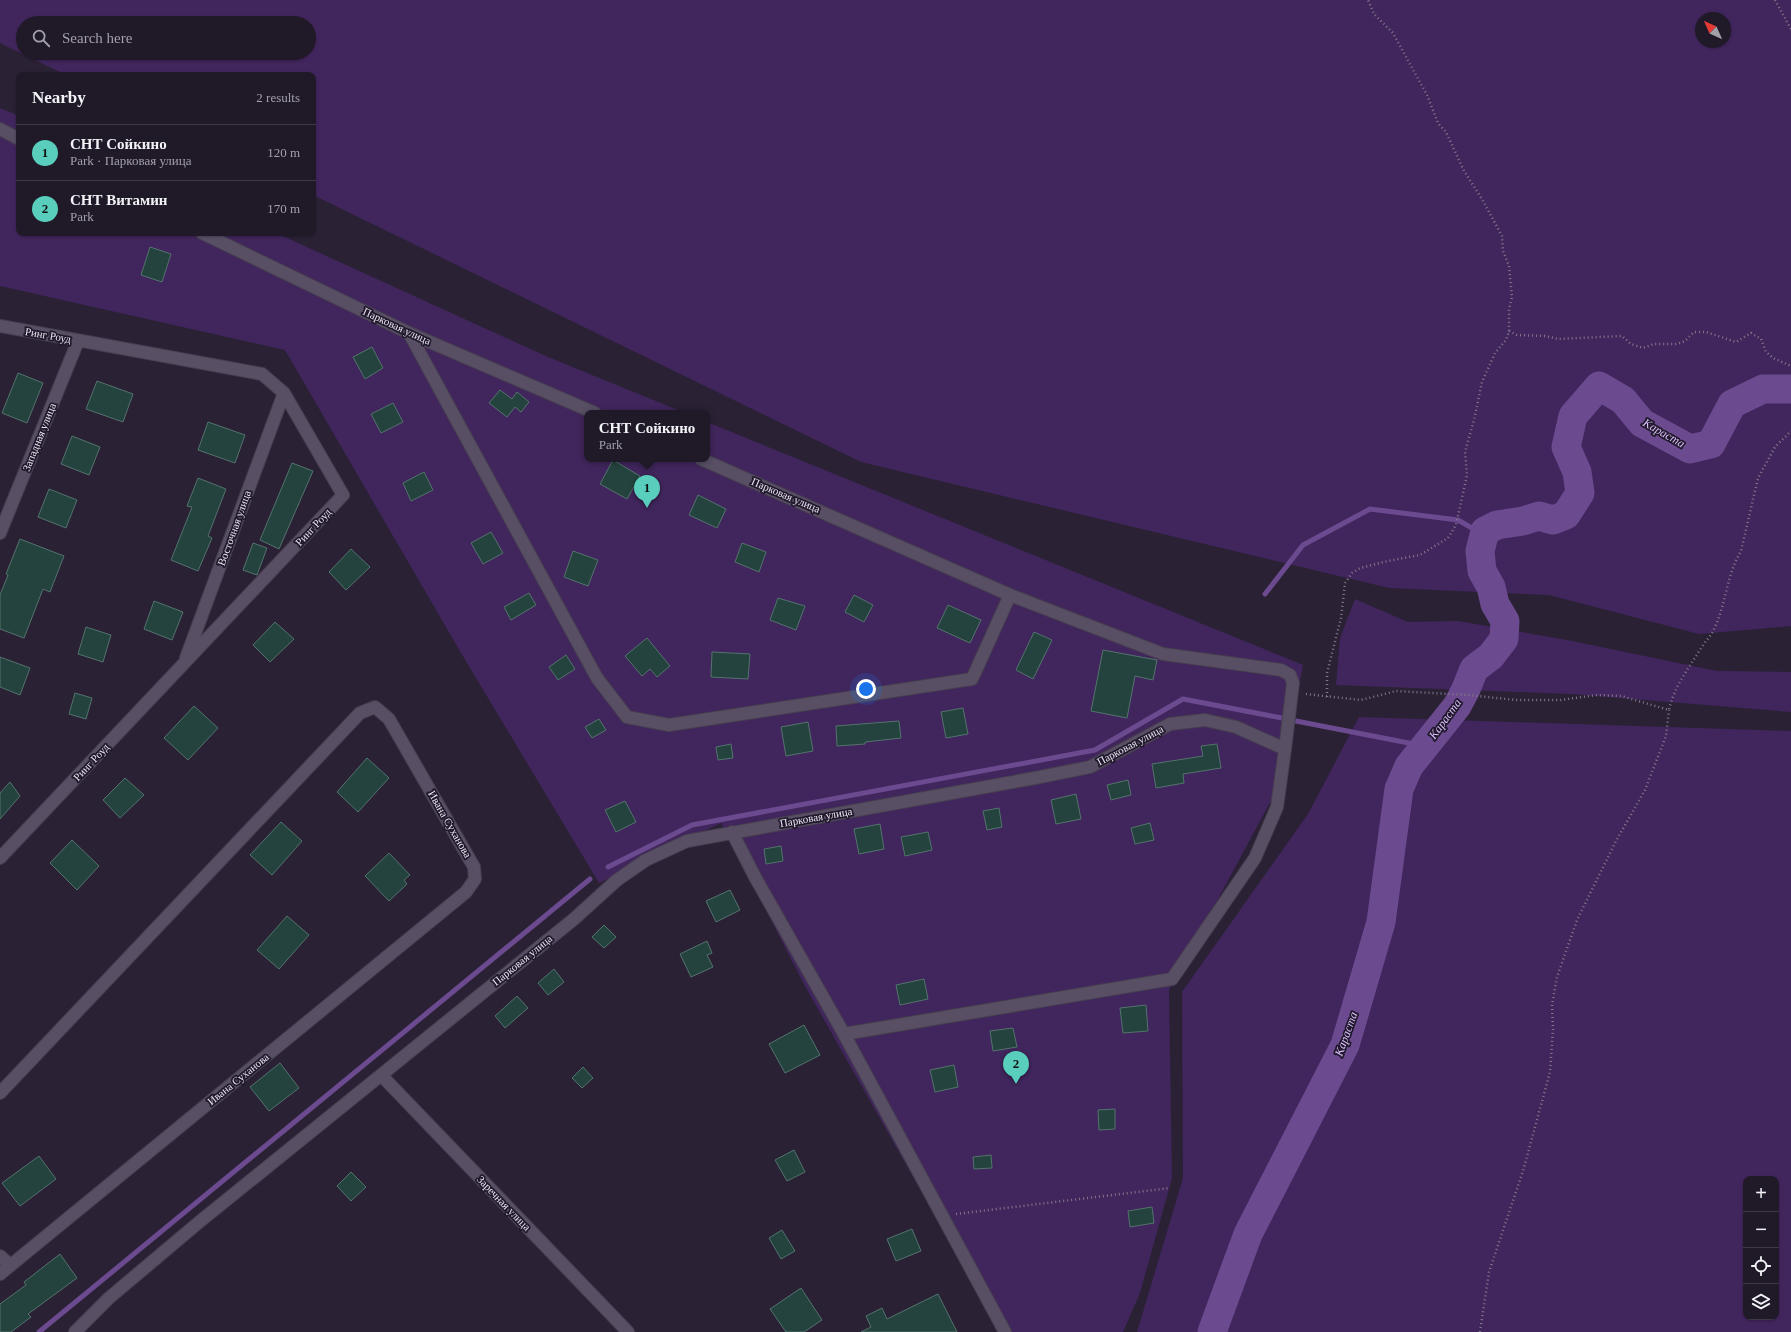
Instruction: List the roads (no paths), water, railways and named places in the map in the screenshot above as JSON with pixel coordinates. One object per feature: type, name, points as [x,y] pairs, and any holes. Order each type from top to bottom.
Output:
[{"type":"street","points":[[0,129],[16,137]]},
{"type":"street","name":"Парковая улица","points":[[208,236],[409,333],[588,410]]},
{"type":"street","name":"Ринг Роуд","points":[[0,326],[262,374],[284,393],[343,495],[0,858]]},
{"type":"street","points":[[409,333],[597,678],[627,717],[669,725],[972,678],[1010,595]]},
{"type":"street","name":"Западная улица","points":[[0,533],[78,341]]},
{"type":"street","name":"Восточная улица","points":[[184,664],[284,393]]},
{"type":"street","name":"Парковая улица","points":[[75,1332],[109,1298],[198,1223],[574,919],[617,880],[646,860],[687,841],[1090,767],[1170,724],[1205,720],[1236,727],[1286,749],[1293,683],[1290,675],[1281,670],[1163,654],[1010,595],[708,462]]},
{"type":"street","name":"Ивана Суханова","points":[[0,1093],[360,713],[375,707],[389,720],[474,868],[475,879],[466,892],[0,1274]]},
{"type":"street","points":[[844,1034],[1172,979],[1255,858],[1277,807],[1286,749]]},
{"type":"street","points":[[732,832],[758,884],[844,1034],[1005,1332]]},
{"type":"street","name":"Заречная улица","points":[[381,1075],[628,1332]]},
{"type":"street","points":[[0,1256],[10,1265]]},
{"type":"waterway","name":"Караста","points":[[1212,1332],[1248,1234],[1345,1045],[1381,922],[1399,789],[1409,766],[1457,706],[1474,669],[1491,656],[1504,639],[1505,621],[1495,604],[1491,587],[1482,571],[1480,551],[1485,531],[1497,525],[1523,521],[1539,516],[1553,520],[1566,515],[1580,493],[1577,472],[1566,447],[1573,416],[1599,386],[1623,400],[1642,423],[1690,449],[1711,444],[1732,404],[1763,389],[1791,389]]},
{"type":"waterway","name":"Караста","points":[[1790,389],[1791,396]]},
{"type":"waterway","points":[[1265,594],[1303,545],[1370,509],[1458,520],[1484,535]]},
{"type":"waterway","points":[[608,867],[692,825],[1095,750],[1183,699],[1282,718]]},
{"type":"waterway","points":[[1296,721],[1424,746]]},
{"type":"waterway","points":[[39,1332],[590,879]]},
{"type":"place","name":"СНТ Сойкино","points":[[647,508]]},
{"type":"place","name":"СНТ Витамин","points":[[1016,1084]]}]
